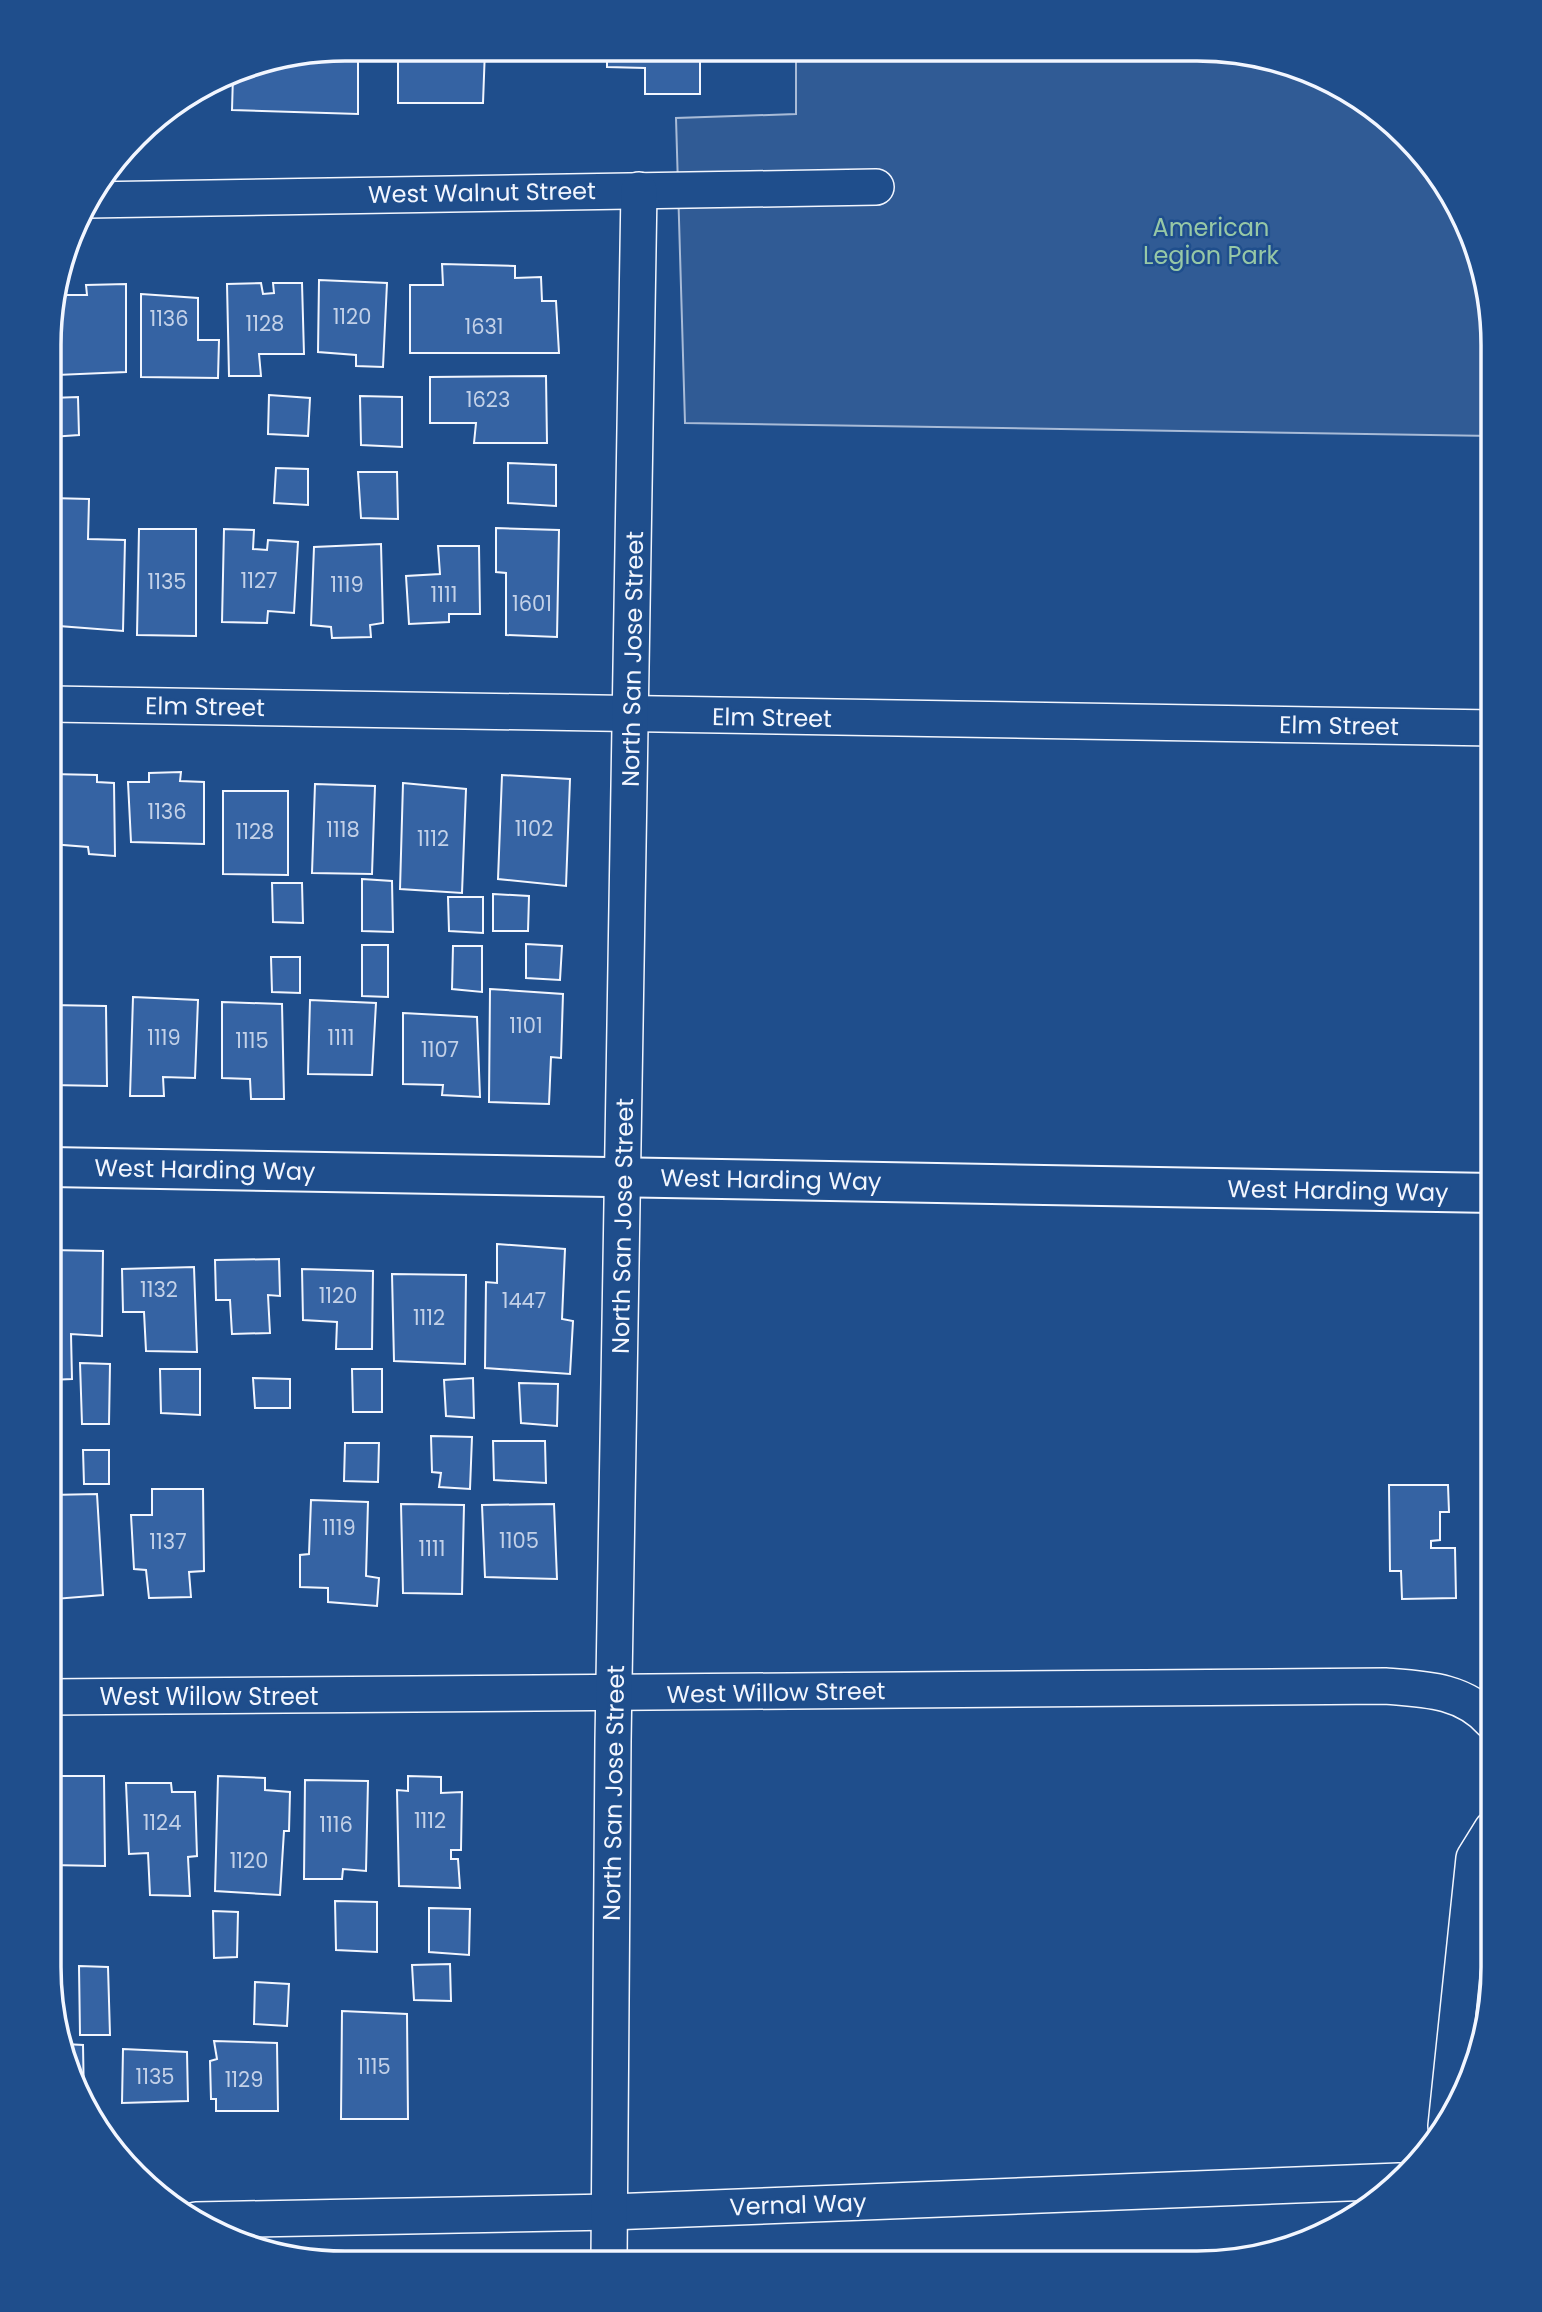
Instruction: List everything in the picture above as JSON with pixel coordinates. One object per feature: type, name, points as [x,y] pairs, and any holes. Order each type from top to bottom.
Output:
[{"type":"street","name":"West Walnut Street","points":[[101,200],[876,187]]},
{"type":"street","name":"North San Jose Street","points":[[609,2251],[613,1755],[639,190]]},
{"type":"street","name":"Elm Street","points":[[61,704],[1481,729]]},
{"type":"street","name":"West Harding Way","points":[[61,1167],[1481,1194]]},
{"type":"street","name":"West Willow Street","points":[[61,1697],[616,1695],[1385,1686],[1440,1690],[1481,1709]]},
{"type":"street","points":[[1449,2096],[1474,1858],[1481,1847]]},
{"type":"street","name":"Vernal Way","points":[[217,2220],[610,2212],[1382,2182]]},
{"type":"shaded area","name":"American Legion Park","points":[[796,61],[1197,61],[1252,67],[1305,83],[1355,109],[1398,144],[1422,172],[1443,203],[1466,254],[1478,308],[1481,345],[1481,436],[685,423],[676,118],[796,114]]},
{"type":"building","points":[[358,61],[358,114],[232,110],[233,85],[254,76],[308,64]]},
{"type":"building","points":[[398,61],[485,61],[483,103],[398,103]]},
{"type":"building","points":[[607,61],[700,61],[700,94],[645,94],[645,68],[607,67]]},
{"type":"building","points":[[442,264],[515,266],[515,278],[541,277],[542,301],[556,301],[559,353],[410,353],[410,285],[443,285]]},
{"type":"building","points":[[319,280],[387,283],[383,367],[356,366],[356,355],[318,352]]},
{"type":"building","points":[[261,283],[263,294],[274,293],[273,283],[302,283],[304,354],[259,354],[261,376],[229,376],[227,284]]},
{"type":"building","points":[[126,284],[126,372],[61,375],[66,295],[87,295],[86,285]]},
{"type":"building","points":[[141,294],[198,298],[198,340],[219,340],[218,378],[141,377]]},
{"type":"building","points":[[546,376],[547,443],[474,443],[476,423],[430,423],[430,377]]},
{"type":"building","points":[[269,395],[310,398],[308,436],[268,434]]},
{"type":"building","points":[[360,396],[402,397],[402,447],[361,445]]},
{"type":"building","points":[[78,397],[79,435],[61,436],[61,398]]},
{"type":"building","points":[[508,463],[556,465],[556,506],[508,503]]},
{"type":"building","points":[[276,468],[308,469],[308,505],[274,503]]},
{"type":"building","points":[[358,472],[397,472],[398,519],[361,518]]},
{"type":"building","points":[[61,498],[89,499],[88,539],[125,540],[123,631],[61,626]]},
{"type":"building","points":[[496,528],[559,530],[557,637],[506,635],[506,573],[496,572]]},
{"type":"building","points":[[139,529],[196,529],[196,636],[137,635]]},
{"type":"building","points":[[224,529],[254,530],[253,549],[267,550],[268,540],[298,542],[294,613],[268,611],[267,623],[222,622]]},
{"type":"building","points":[[381,544],[383,623],[370,625],[371,637],[332,638],[331,627],[311,625],[314,547]]},
{"type":"building","points":[[438,546],[479,546],[480,614],[449,614],[449,622],[409,624],[406,576],[440,574]]},
{"type":"building","points":[[181,772],[180,781],[204,782],[204,844],[131,842],[128,782],[149,782],[149,773]]},
{"type":"building","points":[[61,774],[97,775],[97,782],[114,783],[115,856],[89,854],[88,847],[61,845]]},
{"type":"building","points":[[502,775],[570,779],[566,886],[498,879]]},
{"type":"building","points":[[403,783],[466,789],[462,893],[400,889]]},
{"type":"building","points":[[315,784],[375,786],[372,874],[312,873]]},
{"type":"building","points":[[223,791],[288,791],[288,875],[223,874]]},
{"type":"building","points":[[362,879],[392,881],[393,932],[362,931]]},
{"type":"building","points":[[272,883],[302,883],[303,923],[273,922]]},
{"type":"building","points":[[493,894],[529,896],[528,931],[493,931]]},
{"type":"building","points":[[448,897],[483,897],[483,933],[449,931]]},
{"type":"building","points":[[526,944],[562,946],[560,980],[526,978]]},
{"type":"building","points":[[362,945],[388,945],[388,997],[362,996]]},
{"type":"building","points":[[453,946],[482,946],[482,992],[452,989]]},
{"type":"building","points":[[271,957],[300,957],[300,993],[272,992]]},
{"type":"building","points":[[490,989],[563,994],[561,1058],[551,1057],[549,1104],[489,1102]]},
{"type":"building","points":[[133,997],[198,1000],[195,1078],[163,1077],[164,1096],[130,1096]]},
{"type":"building","points":[[310,1000],[376,1003],[372,1075],[308,1074]]},
{"type":"building","points":[[222,1002],[282,1004],[284,1099],[251,1099],[250,1079],[222,1078]]},
{"type":"building","points":[[61,1005],[106,1006],[107,1086],[61,1085]]},
{"type":"building","points":[[403,1013],[477,1017],[480,1097],[442,1095],[443,1085],[403,1084]]},
{"type":"building","points":[[497,1244],[565,1249],[562,1319],[573,1321],[570,1374],[485,1368],[486,1282],[497,1283]]},
{"type":"building","points":[[61,1250],[103,1251],[102,1336],[71,1334],[72,1379],[61,1380]]},
{"type":"building","points":[[279,1259],[280,1296],[268,1295],[270,1333],[232,1334],[230,1300],[216,1300],[215,1260]]},
{"type":"building","points":[[194,1267],[197,1352],[146,1351],[144,1312],[123,1312],[122,1269]]},
{"type":"building","points":[[302,1269],[373,1271],[372,1349],[336,1349],[337,1322],[303,1320]]},
{"type":"building","points":[[392,1274],[466,1275],[465,1364],[394,1361]]},
{"type":"building","points":[[80,1363],[110,1364],[109,1424],[82,1424]]},
{"type":"building","points":[[160,1369],[200,1369],[200,1415],[161,1413]]},
{"type":"building","points":[[352,1369],[382,1369],[382,1412],[353,1412]]},
{"type":"building","points":[[253,1378],[290,1379],[290,1408],[255,1408]]},
{"type":"building","points":[[473,1378],[474,1418],[446,1416],[444,1380]]},
{"type":"building","points":[[519,1383],[558,1384],[557,1426],[521,1423]]},
{"type":"building","points":[[431,1436],[472,1437],[470,1489],[439,1487],[441,1473],[432,1472]]},
{"type":"building","points":[[493,1441],[545,1441],[546,1483],[494,1480]]},
{"type":"building","points":[[345,1443],[379,1443],[378,1482],[344,1481]]},
{"type":"building","points":[[83,1450],[109,1450],[109,1484],[84,1484]]},
{"type":"building","points":[[1389,1485],[1448,1485],[1449,1512],[1440,1512],[1440,1540],[1431,1541],[1431,1548],[1455,1548],[1456,1598],[1402,1599],[1401,1571],[1390,1571]]},
{"type":"building","points":[[152,1489],[203,1489],[204,1571],[189,1572],[191,1597],[149,1598],[146,1570],[134,1569],[131,1515],[152,1515]]},
{"type":"building","points":[[97,1494],[103,1595],[61,1598],[61,1495]]},
{"type":"building","points":[[311,1500],[368,1502],[366,1576],[379,1578],[377,1606],[328,1602],[328,1588],[300,1587],[300,1555],[309,1554]]},
{"type":"building","points":[[401,1504],[464,1505],[462,1594],[403,1593]]},
{"type":"building","points":[[554,1504],[557,1579],[485,1577],[482,1505]]},
{"type":"building","points":[[61,1776],[104,1776],[105,1866],[61,1865]]},
{"type":"building","points":[[218,1776],[265,1778],[265,1790],[290,1792],[289,1831],[284,1831],[280,1895],[215,1891]]},
{"type":"building","points":[[408,1776],[441,1777],[441,1793],[462,1792],[461,1850],[451,1850],[451,1859],[458,1859],[460,1888],[399,1886],[397,1790],[408,1791]]},
{"type":"building","points":[[305,1780],[368,1781],[366,1871],[343,1869],[342,1879],[304,1879]]},
{"type":"building","points":[[126,1783],[171,1783],[172,1792],[195,1792],[197,1856],[188,1857],[190,1896],[150,1895],[148,1853],[129,1854]]},
{"type":"building","points":[[335,1901],[377,1902],[377,1952],[336,1950]]},
{"type":"building","points":[[429,1908],[470,1909],[469,1955],[429,1952]]},
{"type":"building","points":[[213,1911],[238,1912],[237,1957],[214,1958]]},
{"type":"building","points":[[450,1964],[451,2001],[414,2000],[412,1965]]},
{"type":"building","points":[[79,1966],[108,1967],[110,2035],[80,2035]]},
{"type":"building","points":[[255,1982],[289,1984],[287,2026],[254,2024]]},
{"type":"building","points":[[342,2011],[407,2014],[408,2119],[341,2119]]},
{"type":"building","points":[[214,2041],[277,2043],[278,2111],[216,2111],[216,2099],[211,2099],[210,2061],[217,2059]]},
{"type":"building","points":[[72,2044],[83,2045],[84,2076]]},
{"type":"building","points":[[123,2049],[187,2052],[188,2101],[122,2103]]}]
